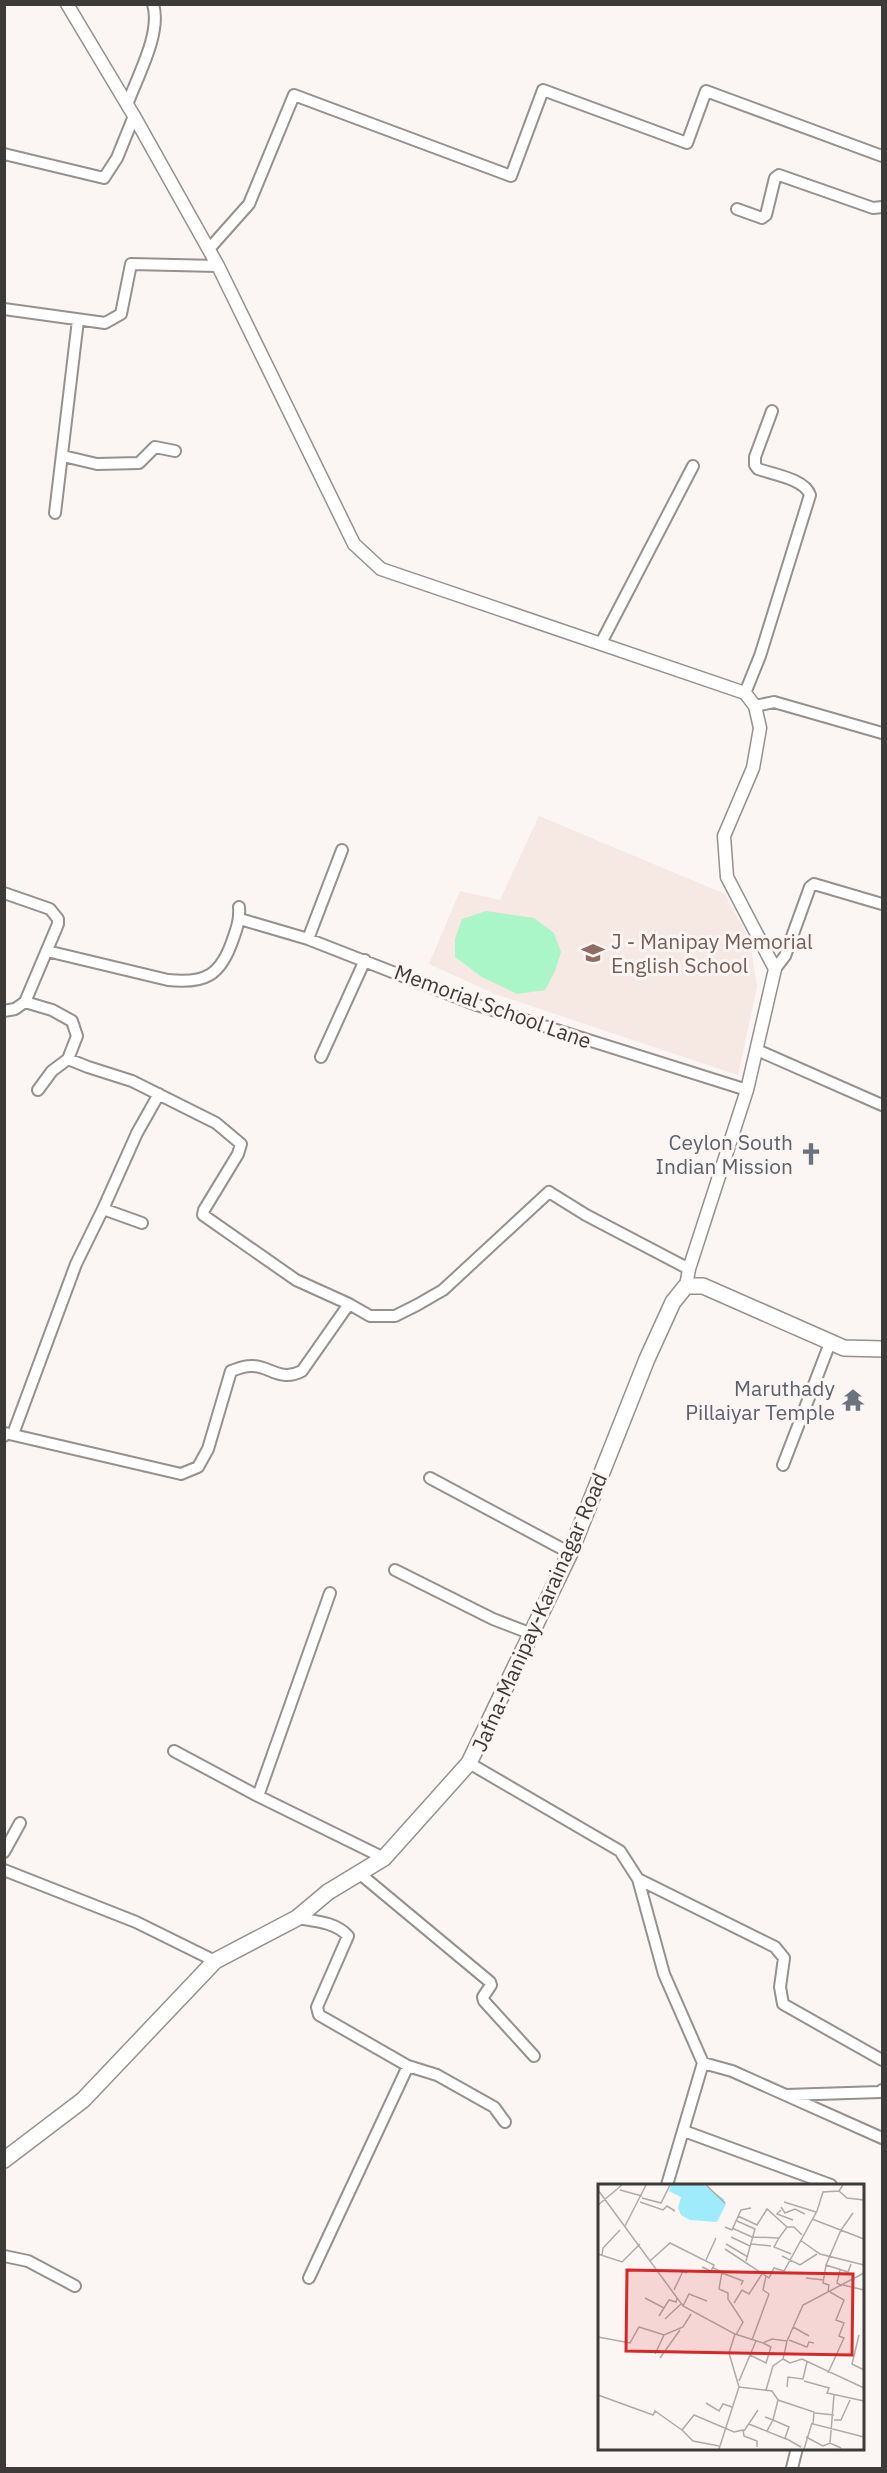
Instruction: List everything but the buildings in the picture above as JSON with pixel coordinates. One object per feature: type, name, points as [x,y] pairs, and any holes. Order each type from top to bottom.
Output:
[{"type":"main road","points":[[686,1286],[704,1286],[844,1348],[882,1349]]},
{"type":"main road","name":"Jafna-Manipay-Karainagar Road","points":[[4,2160],[84,2100],[215,1961],[297,1918],[328,1892],[384,1858],[470,1763],[570,1553],[647,1359],[673,1302],[686,1286]]},
{"type":"street","points":[[67,4],[209,249],[354,544],[381,569],[744,693],[755,706],[760,728],[753,768],[724,836],[727,877],[775,969]]},
{"type":"street","points":[[4,154],[104,178],[117,158],[155,31],[156,15],[153,4]]},
{"type":"street","points":[[209,249],[249,204],[294,95],[511,176],[543,90],[687,143],[706,91],[882,156]]},
{"type":"street","points":[[737,209],[762,218],[766,215],[775,178],[779,175],[873,208],[882,207]]},
{"type":"street","points":[[4,309],[105,323],[121,315],[131,264],[218,266]]},
{"type":"street","points":[[55,513],[78,320]]},
{"type":"street","points":[[744,693],[760,656],[810,495],[808,489],[802,484],[758,469],[755,465],[755,457],[772,411]]},
{"type":"street","points":[[63,456],[97,464],[139,463],[155,447],[175,451]]},
{"type":"street","points":[[601,643],[693,466]]},
{"type":"street","points":[[755,706],[774,702],[882,733]]},
{"type":"street","points":[[308,939],[342,850]]},
{"type":"street","points":[[686,1286],[689,1269],[747,1090],[775,969],[785,956],[810,887],[814,884],[882,904]]},
{"type":"street","points":[[4,893],[50,909],[57,915],[58,924],[26,1002],[15,1009],[4,1011]]},
{"type":"street","points":[[46,951],[168,980],[199,980],[217,971],[226,960],[240,919],[239,907]]},
{"type":"street","name":"Memorial School Lane","points":[[240,919],[308,939],[474,1004],[747,1090]]},
{"type":"street","points":[[321,1058],[365,960]]},
{"type":"street","points":[[26,1002],[52,1010],[72,1021],[77,1036],[68,1059],[52,1071],[38,1090]]},
{"type":"street","points":[[757,1050],[882,1105]]},
{"type":"street","points":[[68,1059],[132,1081],[159,1094],[216,1123],[241,1144],[238,1154],[203,1215],[296,1280],[370,1316],[395,1316],[443,1290],[549,1192],[586,1215],[689,1269]]},
{"type":"street","points":[[159,1094],[137,1133],[76,1264],[9,1435],[181,1474],[198,1467],[208,1449],[231,1371],[252,1365],[275,1374],[294,1375],[302,1371],[349,1304]]},
{"type":"street","points":[[103,1209],[142,1223]]},
{"type":"street","points":[[783,1465],[830,1343]]},
{"type":"street","points":[[430,1478],[570,1553]]},
{"type":"street","points":[[395,1570],[493,1619],[532,1634]]},
{"type":"street","points":[[258,1796],[330,1593]]},
{"type":"street","points":[[174,1751],[258,1796],[384,1858]]},
{"type":"street","points":[[470,1763],[620,1851],[638,1879],[664,1974],[703,2063],[667,2184]]},
{"type":"street","points":[[4,1852],[20,1823]]},
{"type":"street","points":[[4,1870],[136,1922],[215,1961]]},
{"type":"street","points":[[359,1873],[490,1982],[483,1997],[484,2001],[534,2056]]},
{"type":"street","points":[[638,1879],[775,1947],[784,1958],[780,1987],[783,2004],[882,2060]]},
{"type":"street","points":[[297,1918],[331,1925],[343,1930],[348,1936],[317,2007],[319,2015],[408,2066],[437,2075],[494,2107],[504,2122]]},
{"type":"street","points":[[703,2063],[732,2071],[882,2138]]},
{"type":"street","points":[[309,2278],[408,2066]]},
{"type":"street","points":[[783,2095],[880,2092],[882,2090]]},
{"type":"street","points":[[684,2131],[828,2184]]},
{"type":"street","points":[[4,2256],[28,2261],[75,2286]]},
{"type":"street","points":[[792,2469],[797,2449]]},
{"type":"shaded area","name":"J - Manipay Memorial English School","points":[[539,816],[725,894],[750,941],[757,987],[738,1075],[495,994],[429,964],[460,891],[500,900]]},
{"type":"green space","points":[[486,911],[534,918],[554,933],[561,952],[555,971],[545,990],[517,994],[482,977],[455,957],[455,939],[462,919]]},
{"type":"place","name":"J - Manipay Memorial English School","points":[[593,953]]},
{"type":"place","name":"Ceylon South Indian Mission","points":[[811,1154]]},
{"type":"place","name":"Maruthady Pillaiyar Temple","points":[[853,1400]]}]
